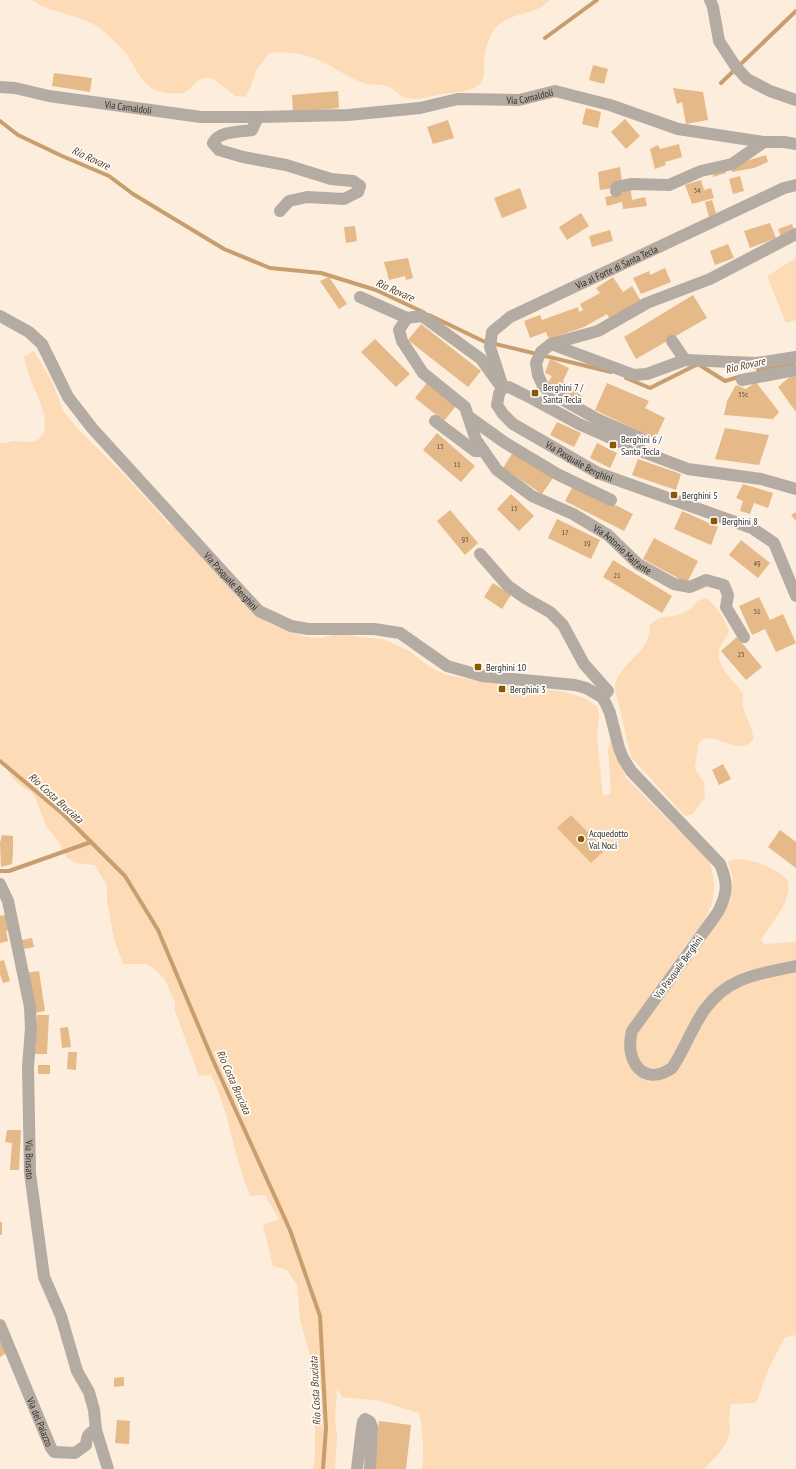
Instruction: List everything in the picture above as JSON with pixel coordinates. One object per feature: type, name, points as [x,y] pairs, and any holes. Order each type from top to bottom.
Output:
[{"type":"street","points":[[710,0],[713,7],[719,41],[736,67],[747,79],[770,91],[796,100]]},
{"type":"street","name":"Via Camaldoli","points":[[0,87],[15,88],[49,96],[201,118],[348,115],[420,108],[458,99],[518,100],[555,91],[610,105],[678,129],[764,142],[784,142],[796,144]]},
{"type":"street","points":[[258,118],[252,130],[224,134],[216,138],[213,143],[219,150],[243,158],[286,165],[331,179],[353,181],[360,186],[358,192],[344,199],[307,197],[289,201],[280,211]]},
{"type":"street","points":[[616,191],[617,187],[632,184],[669,185],[702,171],[732,164],[764,142]]},
{"type":"street","name":"Via al Forte di Santa Tecla","points":[[502,388],[490,347],[492,332],[510,318],[784,188],[796,184]]},
{"type":"street","points":[[638,450],[640,438],[597,419],[552,393],[543,386],[538,376],[536,362],[541,352],[551,344],[598,331],[647,303],[710,279],[796,234]]},
{"type":"street","points":[[360,298],[407,318],[422,316],[480,359],[502,388],[509,387],[579,424],[638,450],[688,469],[761,480],[796,489]]},
{"type":"street","name":"Via Pasquale Berghini","points":[[0,316],[29,332],[42,344],[68,397],[92,428],[259,611],[291,626],[308,629],[374,629],[400,633],[447,666],[482,676],[575,685],[594,692],[602,697],[610,713],[619,748],[631,771],[720,864],[726,876],[725,894],[718,912],[632,1031],[629,1041],[630,1051],[636,1064],[646,1074],[664,1074],[672,1068],[705,1008],[718,994],[734,982],[747,977],[796,966]]},
{"type":"street","name":"Via Antonio Malfante","points":[[407,318],[399,330],[402,341],[424,373],[465,407],[470,416],[476,440],[497,470],[532,496],[573,514],[608,535],[638,564],[674,584],[690,587],[706,580],[724,585],[728,595],[726,607],[744,637]]},
{"type":"street","points":[[672,342],[685,360]]},
{"type":"street","points":[[551,344],[634,376],[647,374],[685,360],[757,363],[796,357]]},
{"type":"street","points":[[742,380],[796,370]]},
{"type":"street","name":"Via Pasquale Berghini","points":[[502,388],[497,405],[503,414],[513,424],[598,473],[752,528],[774,543],[796,596]]},
{"type":"street","name":"Via Antonio Malfante","points":[[470,416],[504,442],[557,474],[611,500]]},
{"type":"street","points":[[435,421],[475,451],[484,451]]},
{"type":"street","name":"Via Pasquale Berghini","points":[[480,554],[508,586],[525,598],[550,612],[562,625],[584,664],[608,691],[602,697]]},
{"type":"street","name":"Via Brusato","points":[[0,884],[8,901],[30,1007],[31,1028],[28,1067],[30,1173],[44,1277],[61,1316],[77,1371],[89,1392],[94,1410],[96,1430]]},
{"type":"street","name":"Via del Palazzo","points":[[0,1325],[54,1452],[75,1453],[86,1445],[86,1438],[90,1433],[96,1430]]},
{"type":"street","points":[[357,1469],[362,1427],[363,1422],[366,1419],[370,1422],[372,1427],[370,1469]]},
{"type":"street","points":[[96,1430],[108,1469]]},
{"type":"shaded area","points":[[32,0],[550,0],[537,9],[507,19],[497,26],[491,34],[487,45],[483,78],[479,85],[464,91],[412,99],[400,95],[386,86],[372,85],[359,81],[324,62],[309,56],[285,52],[269,53],[257,69],[245,97],[235,96],[218,82],[208,77],[197,81],[188,91],[183,93],[167,93],[158,91],[151,88],[141,78],[125,52],[98,27],[82,19],[40,5]]},
{"type":"shaded area","points":[[796,258],[796,320],[786,323],[767,276]]},
{"type":"shaded area","points":[[34,351],[51,380],[64,412],[78,429],[128,479],[169,524],[175,526],[243,604],[270,624],[305,637],[321,638],[341,633],[359,637],[383,639],[409,651],[430,667],[446,675],[484,682],[565,692],[584,698],[597,706],[599,714],[597,738],[603,796],[611,794],[608,749],[611,739],[626,778],[673,825],[696,845],[710,862],[713,875],[714,889],[712,904],[701,926],[689,940],[625,1033],[625,1046],[627,1051],[644,1078],[684,1058],[695,1040],[699,1025],[721,999],[751,981],[796,971],[796,1335],[785,1337],[769,1368],[756,1403],[731,1404],[729,1419],[730,1431],[726,1443],[704,1469],[422,1469],[423,1441],[419,1413],[380,1401],[342,1397],[337,1388],[335,1420],[337,1436],[335,1469],[313,1469],[318,1386],[300,1319],[297,1285],[287,1270],[273,1266],[263,1225],[279,1219],[265,1195],[250,1196],[221,1098],[211,1075],[199,1076],[175,1011],[175,1002],[165,980],[157,971],[147,964],[123,964],[114,939],[107,900],[107,886],[95,865],[76,863],[67,858],[59,842],[47,828],[34,795],[14,780],[7,769],[0,763],[0,443],[15,441],[33,442],[39,439],[43,433],[45,419],[43,410],[30,378],[24,357]]},
{"type":"shaded area","points":[[706,598],[720,613],[729,631],[720,647],[719,660],[726,672],[743,693],[743,706],[751,727],[753,740],[743,746],[737,746],[710,738],[701,740],[698,745],[695,768],[704,783],[705,797],[693,814],[685,816],[631,757],[615,690],[616,681],[620,673],[640,652],[645,643],[650,625],[659,618],[679,615],[691,609],[697,601]]},
{"type":"shaded area","points":[[736,859],[764,865],[776,871],[788,880],[788,892],[785,902],[761,940],[765,944],[795,942],[796,940],[796,961],[745,971],[724,982],[704,1000],[690,1022],[681,1044],[666,1066],[656,1070],[646,1069],[638,1060],[635,1051],[635,1040],[644,1020],[720,918],[731,900],[733,879],[728,862]]},
{"type":"building","points":[[593,65],[608,69],[604,84],[589,80]]},
{"type":"building","points":[[54,73],[92,78],[90,92],[52,86]]},
{"type":"building","points":[[673,88],[703,92],[708,120],[686,124],[682,102],[677,104]]},
{"type":"building","points":[[338,91],[339,108],[293,112],[292,95]]},
{"type":"building","points":[[586,108],[601,112],[598,128],[582,124]]},
{"type":"building","points":[[625,119],[640,136],[626,149],[611,132]]},
{"type":"building","points":[[448,120],[454,138],[433,144],[427,127]]},
{"type":"building","points":[[679,144],[682,157],[665,162],[666,165],[655,169],[650,149],[658,145],[660,149]]},
{"type":"building","points":[[766,155],[768,162],[754,168],[732,172],[730,166]]},
{"type":"building","points":[[724,166],[726,173],[713,177],[712,169]]},
{"type":"building","points":[[620,167],[622,182],[614,188],[600,190],[598,172]]},
{"type":"building","points":[[740,176],[744,191],[733,194],[729,179]]},
{"type":"building","points":[[701,180],[704,190],[711,188],[714,198],[692,204],[685,185]]},
{"type":"building","points":[[630,186],[632,200],[645,197],[647,206],[623,209],[622,202],[607,206],[605,197],[619,194]]},
{"type":"building","points":[[520,188],[527,208],[502,218],[494,198]]},
{"type":"building","points":[[712,200],[716,213],[709,217],[705,202]]},
{"type":"building","points":[[581,213],[589,226],[567,240],[559,227]]},
{"type":"building","points":[[770,223],[776,238],[750,248],[744,231]]},
{"type":"building","points":[[792,224],[795,232],[781,237],[778,229]]},
{"type":"building","points":[[355,226],[357,241],[346,243],[344,227]]},
{"type":"building","points":[[610,230],[613,241],[592,247],[589,236]]},
{"type":"building","points":[[728,244],[734,258],[715,265],[710,251]]},
{"type":"building","points":[[408,258],[413,278],[406,280],[405,276],[389,280],[384,262]]},
{"type":"building","points":[[665,268],[671,282],[641,294],[633,278],[649,271],[650,275]]},
{"type":"building","points":[[329,277],[347,304],[339,309],[320,281]]},
{"type":"building","points":[[613,277],[623,292],[632,286],[641,301],[611,321],[607,314],[584,327],[549,339],[546,332],[530,338],[524,321],[540,315],[542,320],[578,307],[579,312],[583,310],[580,304],[600,293],[596,288]]},
{"type":"building","points":[[693,295],[707,318],[636,359],[624,337]]},
{"type":"building","points":[[421,324],[481,371],[468,387],[408,340]]},
{"type":"building","points":[[375,339],[410,374],[396,387],[361,352]]},
{"type":"building","points":[[550,359],[569,368],[563,381],[582,396],[575,404],[547,384],[552,376],[545,373]]},
{"type":"building","points":[[794,373],[796,376],[796,412],[778,387]]},
{"type":"building","points":[[756,382],[779,412],[773,419],[724,415],[727,401],[736,385],[746,389]]},
{"type":"building","points":[[427,383],[456,406],[444,421],[415,398]]},
{"type":"building","points":[[607,383],[649,401],[645,408],[665,418],[655,439],[595,410]]},
{"type":"building","points":[[557,422],[581,433],[574,447],[550,435]]},
{"type":"building","points":[[725,428],[769,435],[759,465],[715,459]]},
{"type":"building","points":[[437,433],[475,466],[461,482],[423,450]]},
{"type":"building","points":[[597,443],[617,453],[610,468],[590,458]]},
{"type":"building","points":[[515,449],[555,475],[542,494],[503,468]]},
{"type":"building","points":[[638,459],[681,474],[676,490],[632,475]]},
{"type":"building","points":[[574,484],[633,514],[624,531],[565,501]]},
{"type":"building","points":[[743,484],[773,493],[768,508],[754,503],[750,514],[740,511],[743,501],[736,498]]},
{"type":"building","points":[[511,494],[534,516],[519,531],[497,509]]},
{"type":"building","points":[[450,510],[478,543],[465,555],[437,521]]},
{"type":"building","points":[[682,511],[718,527],[711,545],[674,529]]},
{"type":"building","points":[[796,512],[796,521],[791,515]]},
{"type":"building","points":[[557,519],[600,540],[591,559],[548,538]]},
{"type":"building","points":[[654,538],[698,561],[687,583],[643,559]]},
{"type":"building","points":[[741,540],[770,563],[758,578],[729,555]]},
{"type":"building","points":[[613,560],[672,596],[662,613],[603,577]]},
{"type":"building","points":[[493,583],[511,595],[502,609],[484,597]]},
{"type":"building","points":[[759,597],[770,620],[783,614],[796,643],[776,652],[765,629],[752,635],[739,606]]},
{"type":"building","points":[[737,637],[762,667],[746,680],[721,651]]},
{"type":"building","points":[[723,764],[731,779],[719,785],[712,770]]},
{"type":"building","name":"Acquedotto Val Noci","points":[[571,815],[605,850],[591,863],[557,828]]},
{"type":"building","points":[[780,830],[796,842],[796,868],[768,847]]},
{"type":"building","points":[[2,835],[13,836],[13,853],[12,864],[1,867],[0,843]]},
{"type":"building","points":[[9,914],[13,929],[6,931],[8,941],[0,943],[0,916]]},
{"type":"building","points":[[32,938],[34,947],[24,949],[22,940]]},
{"type":"building","points":[[4,960],[10,981],[3,983],[0,974],[0,961]]},
{"type":"building","points":[[39,971],[45,1011],[33,1013],[25,973]]},
{"type":"building","points":[[37,1015],[49,1015],[47,1054],[35,1054]]},
{"type":"building","points":[[68,1027],[71,1047],[62,1048],[60,1028]]},
{"type":"building","points":[[68,1052],[77,1052],[76,1070],[67,1069]]},
{"type":"building","points":[[38,1065],[50,1065],[50,1074],[38,1074]]},
{"type":"building","points":[[7,1130],[21,1130],[19,1170],[10,1170],[12,1143],[5,1142]]},
{"type":"building","points":[[0,1222],[2,1222],[2,1235],[0,1235]]},
{"type":"building","points":[[0,1333],[11,1350],[0,1357]]},
{"type":"building","points":[[124,1377],[124,1386],[114,1387],[114,1378]]},
{"type":"building","points":[[117,1420],[130,1421],[129,1444],[115,1443]]},
{"type":"building","points":[[379,1421],[411,1425],[406,1469],[374,1469]]},
{"type":"waterway","points":[[545,38],[597,0]]},
{"type":"waterway","points":[[721,83],[796,11]]},
{"type":"waterway","name":"Rio Rovare","points":[[0,121],[18,135],[109,176],[133,194],[224,249],[270,268],[321,273],[376,290],[423,312]]},
{"type":"waterway","name":"Rio Rovare","points":[[429,315],[483,341],[611,372]]},
{"type":"waterway","name":"Rio Rovare","points":[[626,378],[650,388],[698,364],[725,381],[742,376]]},
{"type":"waterway","name":"Rio Rovare","points":[[758,371],[779,366],[794,365]]},
{"type":"waterway","name":"Rio Costa Bruciata","points":[[0,761],[63,814],[125,876],[158,930],[212,1058],[290,1230],[320,1316],[326,1428],[323,1469]]},
{"type":"waterway","points":[[0,871],[9,871],[91,842]]},
{"type":"place","name":"Berghini 7 / Santa Tecla","points":[[535,393]]},
{"type":"place","name":"Berghini 6 / Santa Tecla","points":[[613,445]]},
{"type":"place","name":"Berghini 5","points":[[674,495]]},
{"type":"place","name":"Berghini 8","points":[[714,521]]},
{"type":"place","name":"Berghini 10","points":[[478,667]]},
{"type":"place","name":"Berghini 3","points":[[502,689]]},
{"type":"place","name":"Acquedotto Val Noci","points":[[581,839]]}]
